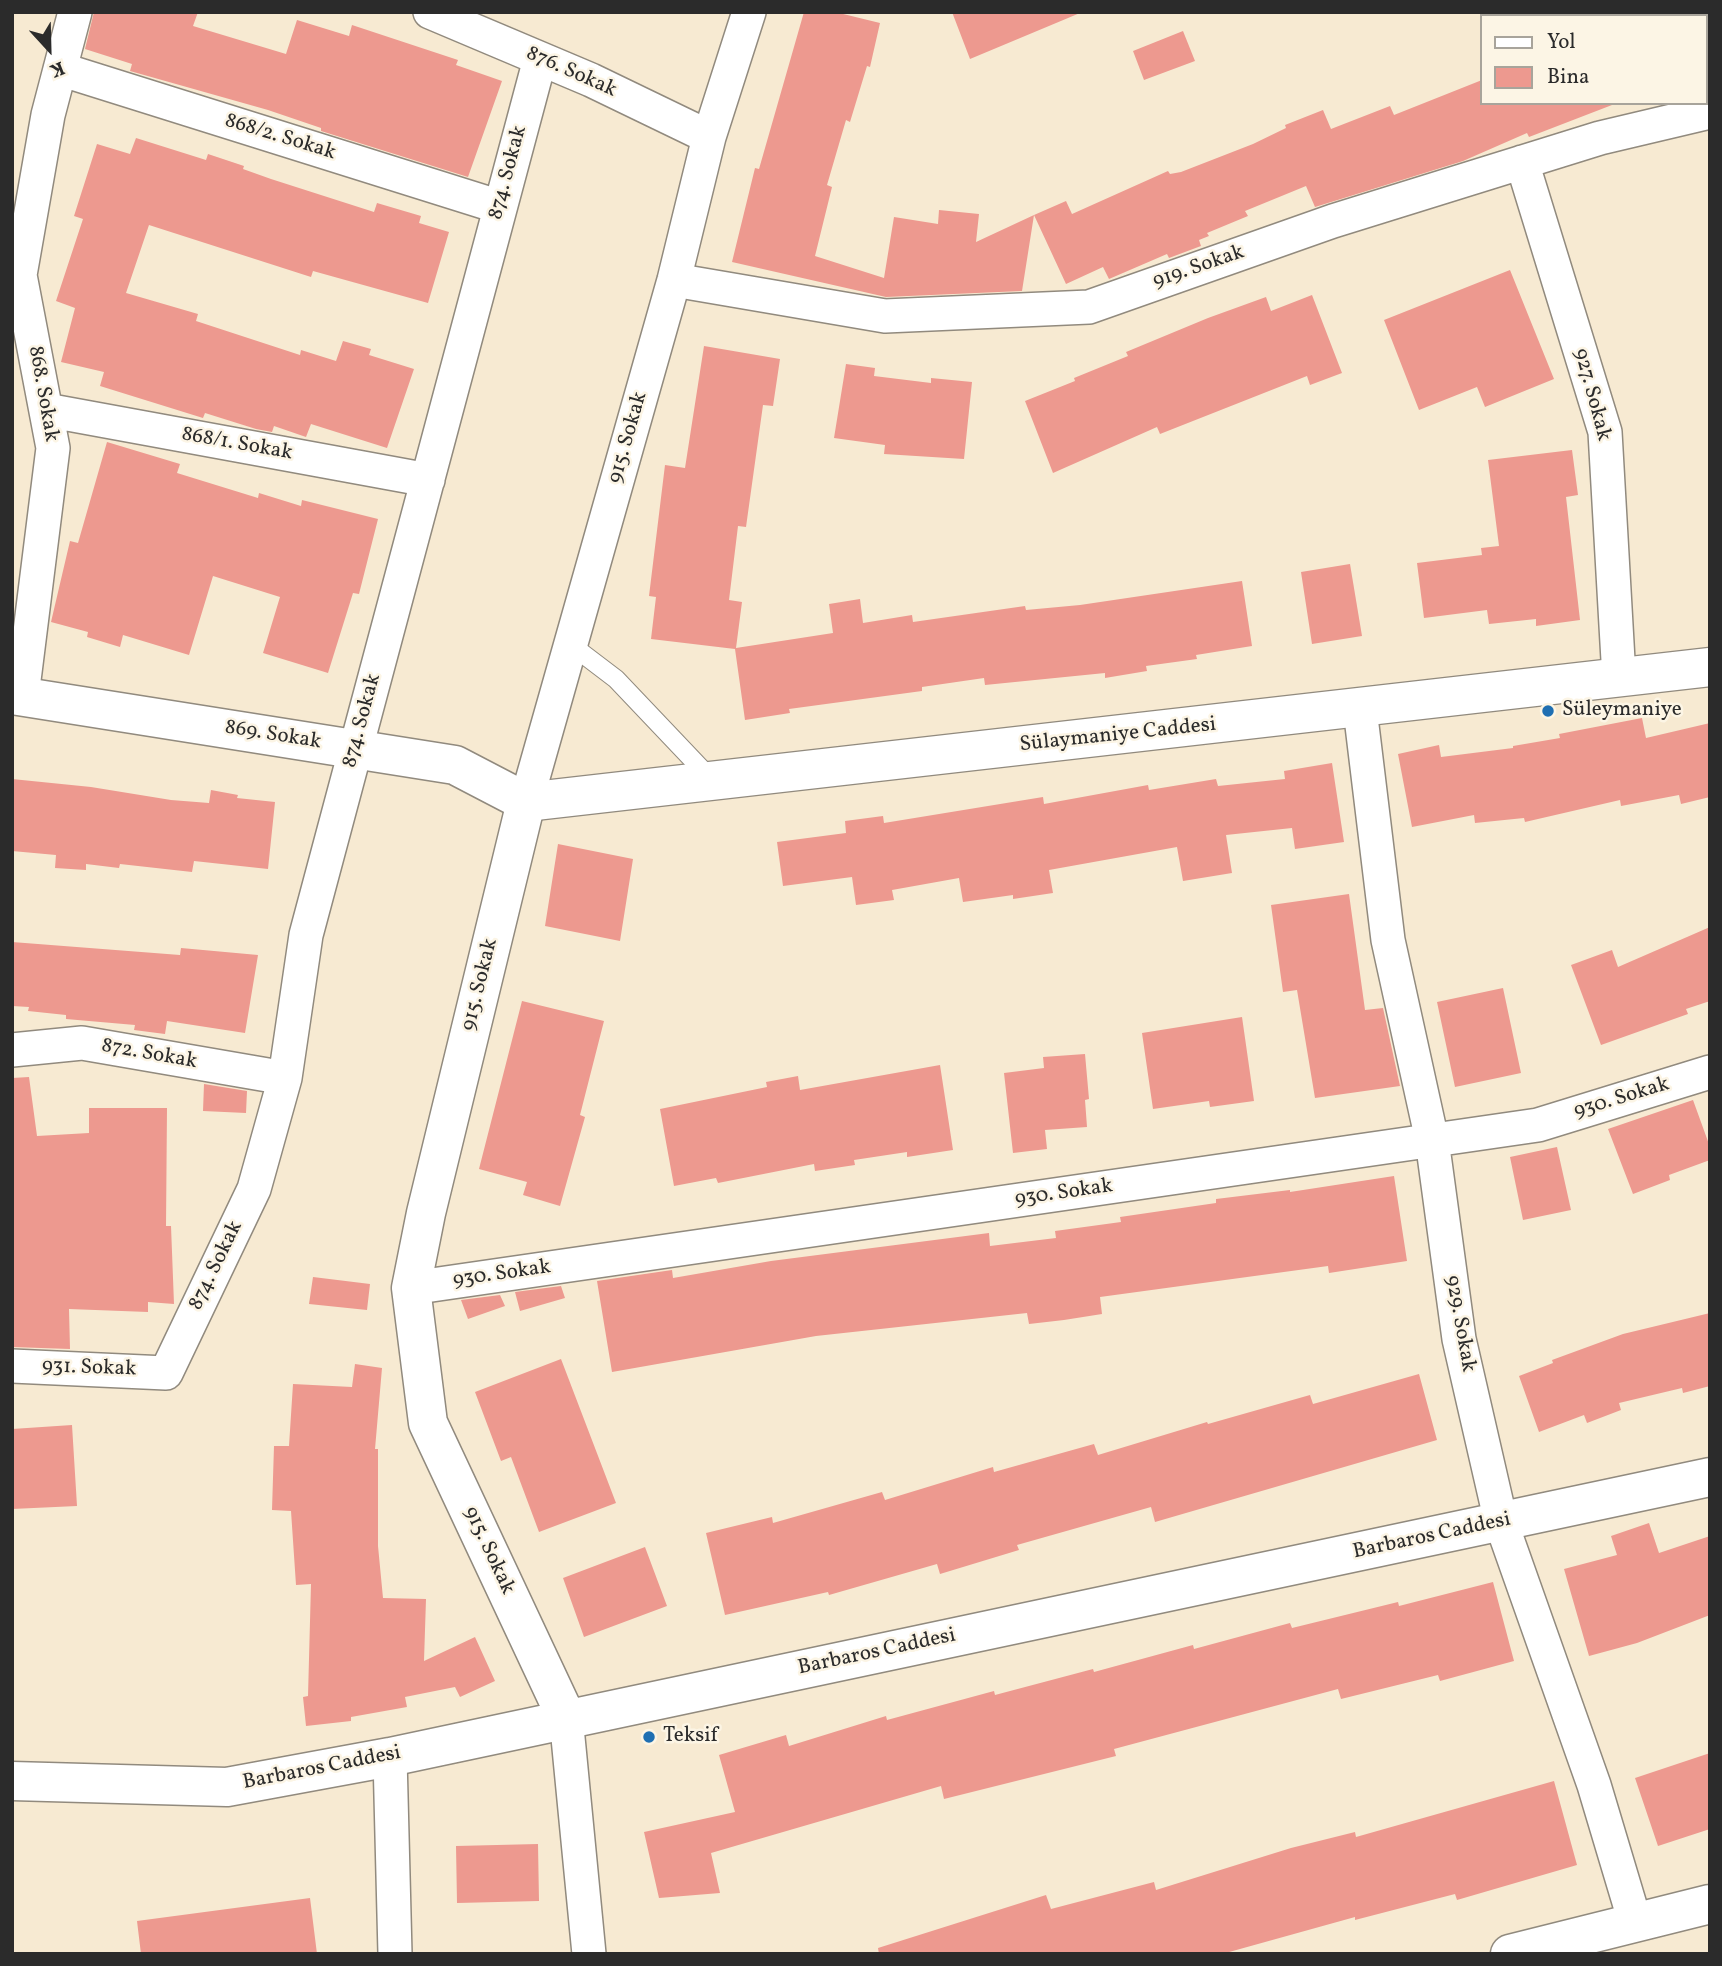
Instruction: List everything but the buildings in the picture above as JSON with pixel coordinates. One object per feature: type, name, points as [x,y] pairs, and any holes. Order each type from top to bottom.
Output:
[{"type":"street","name":"868. Sokak","points":[[17,696],[53,448],[20,275],[48,115],[75,12]]},
{"type":"street","name":"876. Sokak","points":[[430,12],[709,137]]},
{"type":"street","name":"915. Sokak","points":[[589,1954],[566,1717],[428,1423],[411,1288],[426,1213],[526,802],[674,280],[709,137],[749,12]]},
{"type":"street","name":"874. Sokak","points":[[166,1373],[254,1189],[285,1078],[306,935],[540,59]]},
{"type":"street","name":"868/2. Sokak","points":[[60,69],[500,207]]},
{"type":"street","name":"919. Sokak","points":[[674,280],[885,316],[1089,307],[1333,221],[1600,138],[1710,112]]},
{"type":"street","name":"927. Sokak","points":[[1522,162],[1605,432],[1619,678]]},
{"type":"street","name":"868/1. Sokak","points":[[46,410],[428,480]]},
{"type":"street","name":"Sülaymaniye Caddesi","points":[[526,802],[1710,667]]},
{"type":"street","name":"869. Sokak","points":[[17,696],[455,765],[526,802]]},
{"type":"street","name":"929. Sokak","points":[[1360,709],[1388,940],[1432,1140],[1459,1339],[1501,1522],[1594,1784],[1635,1922]]},
{"type":"street","name":"872. Sokak","points":[[12,1050],[82,1044],[285,1078]]},
{"type":"street","name":"930. Sokak","points":[[411,1288],[1538,1125],[1710,1072]]},
{"type":"street","name":"931. Sokak","points":[[12,1366],[166,1373]]},
{"type":"street","name":"Barbaros Caddesi","points":[[21,1778],[227,1787],[390,1757],[566,1717],[1710,1477]]},
{"type":"street","points":[[390,1757],[395,1954]]},
{"type":"street","points":[[1510,1954],[1710,1904]]},
{"type":"lane","points":[[570,644],[616,679],[713,782]]},
{"type":"place","name":"Süleymaniye","points":[[1548,711]]},
{"type":"place","name":"Teksif","points":[[649,1737]]}]
